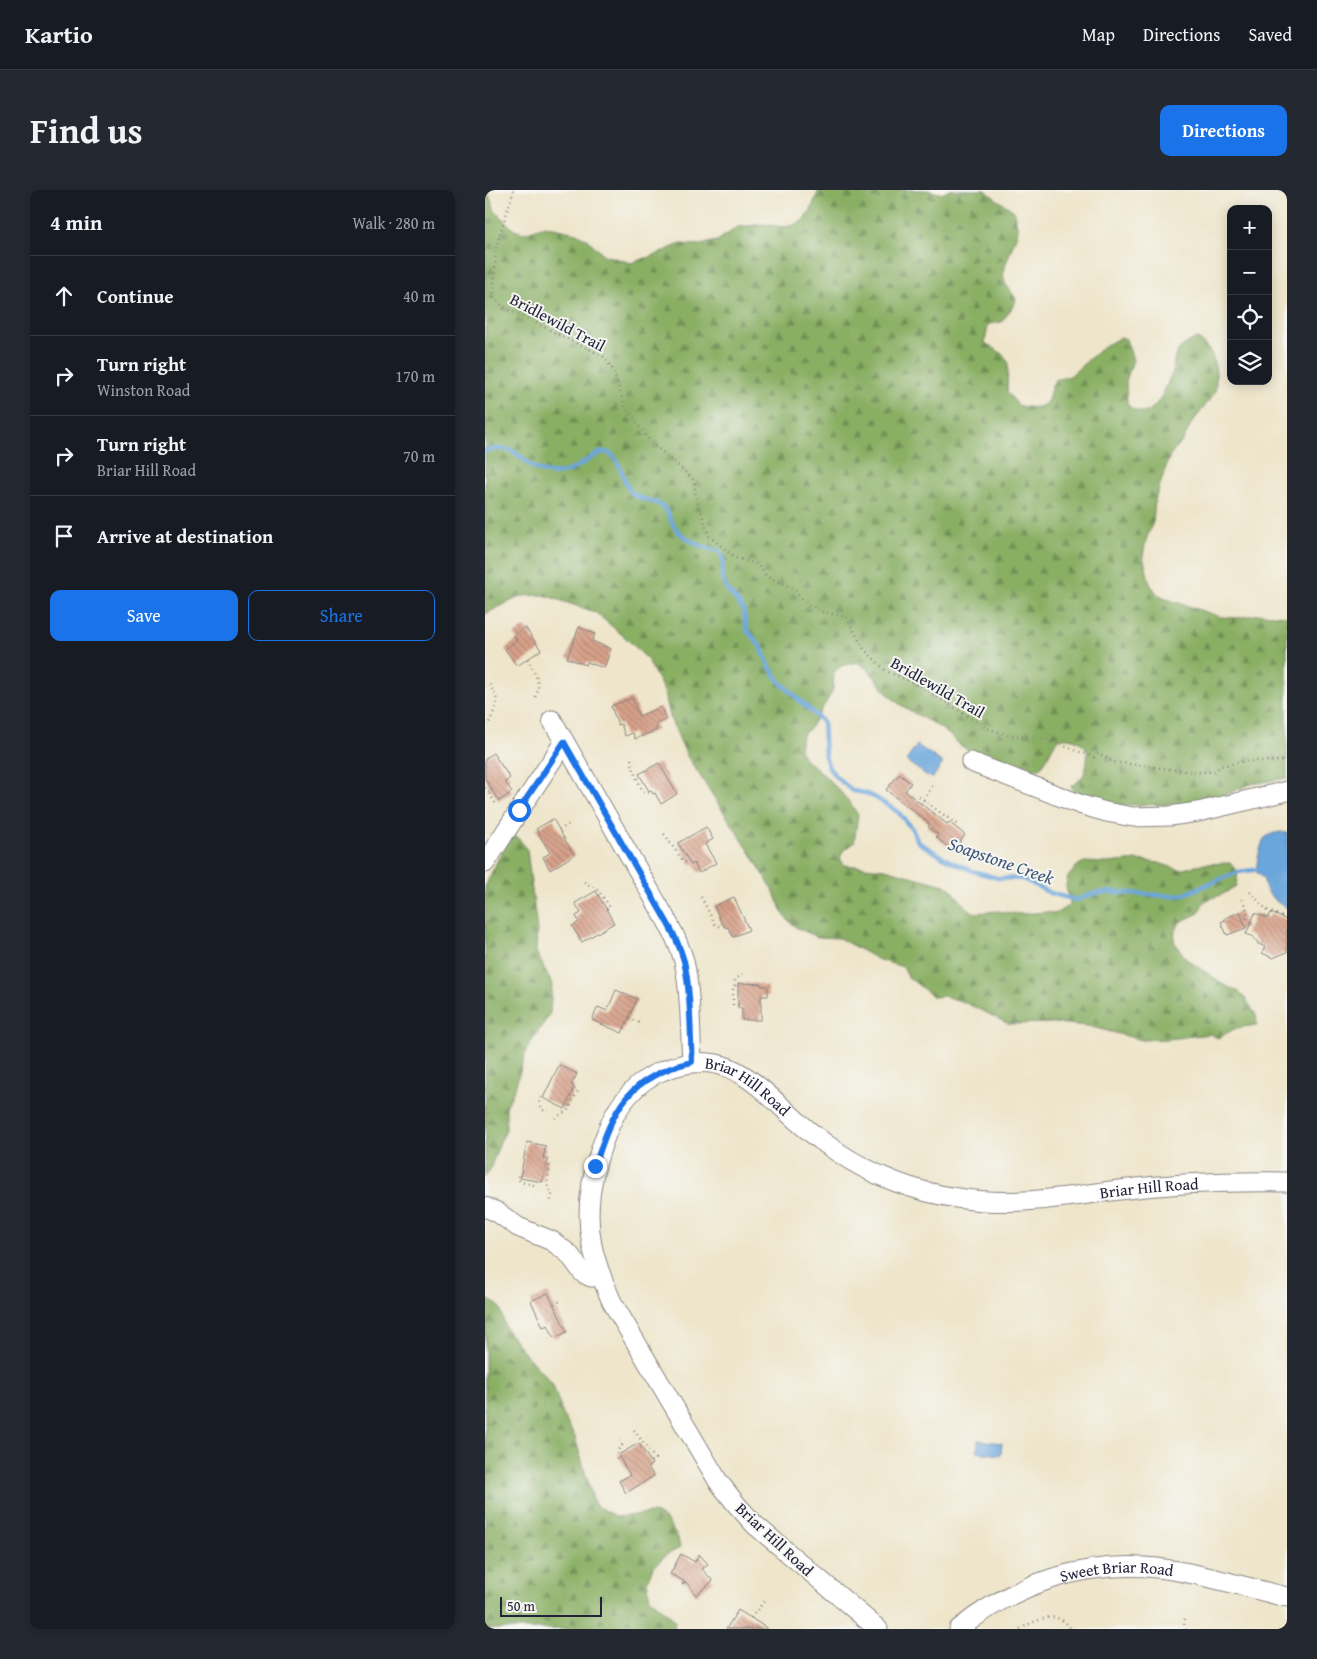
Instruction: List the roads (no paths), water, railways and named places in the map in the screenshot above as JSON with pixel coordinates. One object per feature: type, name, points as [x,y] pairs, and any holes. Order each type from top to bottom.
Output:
[{"type":"street","points":[[552,720],[677,942],[684,961],[687,983],[692,1062]]},
{"type":"street","points":[[485,863],[564,742]]},
{"type":"street","points":[[971,762],[1082,805],[1121,815],[1149,817],[1185,814],[1287,791]]},
{"type":"street","name":"Briar Hill Road","points":[[878,1629],[762,1532],[735,1504],[641,1354],[612,1302],[601,1276],[592,1243],[590,1217],[591,1190],[595,1166],[612,1118],[627,1097],[641,1083],[658,1072],[673,1066],[692,1062],[722,1066],[742,1073],[756,1083],[813,1134],[838,1153],[897,1183],[956,1198],[1011,1203],[1184,1184],[1226,1181],[1287,1182]]},
{"type":"street","points":[[485,1207],[497,1212],[518,1227],[552,1241],[569,1254],[583,1273],[591,1277],[601,1276]]},
{"type":"street","name":"Sweet Briar Road","points":[[959,1629],[990,1606],[1028,1587],[1071,1574],[1105,1568],[1131,1566],[1158,1568],[1287,1597]]},
{"type":"water","points":[[917,745],[943,763],[932,779],[906,761]]},
{"type":"water","points":[[1280,832],[1287,833],[1287,908],[1268,893],[1264,880],[1257,871],[1259,856],[1265,838]]},
{"type":"water","points":[[978,1440],[1002,1443],[1001,1455],[977,1452]]},
{"type":"waterway","name":"Soapstone Creek","points":[[485,451],[498,449],[515,452],[532,466],[549,473],[567,472],[595,455],[605,452],[610,454],[618,462],[626,484],[632,493],[640,498],[657,503],[664,508],[673,525],[687,539],[706,548],[719,551],[723,558],[722,578],[726,588],[743,609],[747,630],[761,647],[769,666],[781,683],[823,722],[825,756],[829,768],[836,777],[853,791],[865,793],[876,798],[898,812],[912,829],[918,842],[948,860],[973,871],[998,878],[1023,879],[1050,893],[1076,900],[1096,893],[1114,892],[1182,895],[1238,872],[1261,869]]}]
